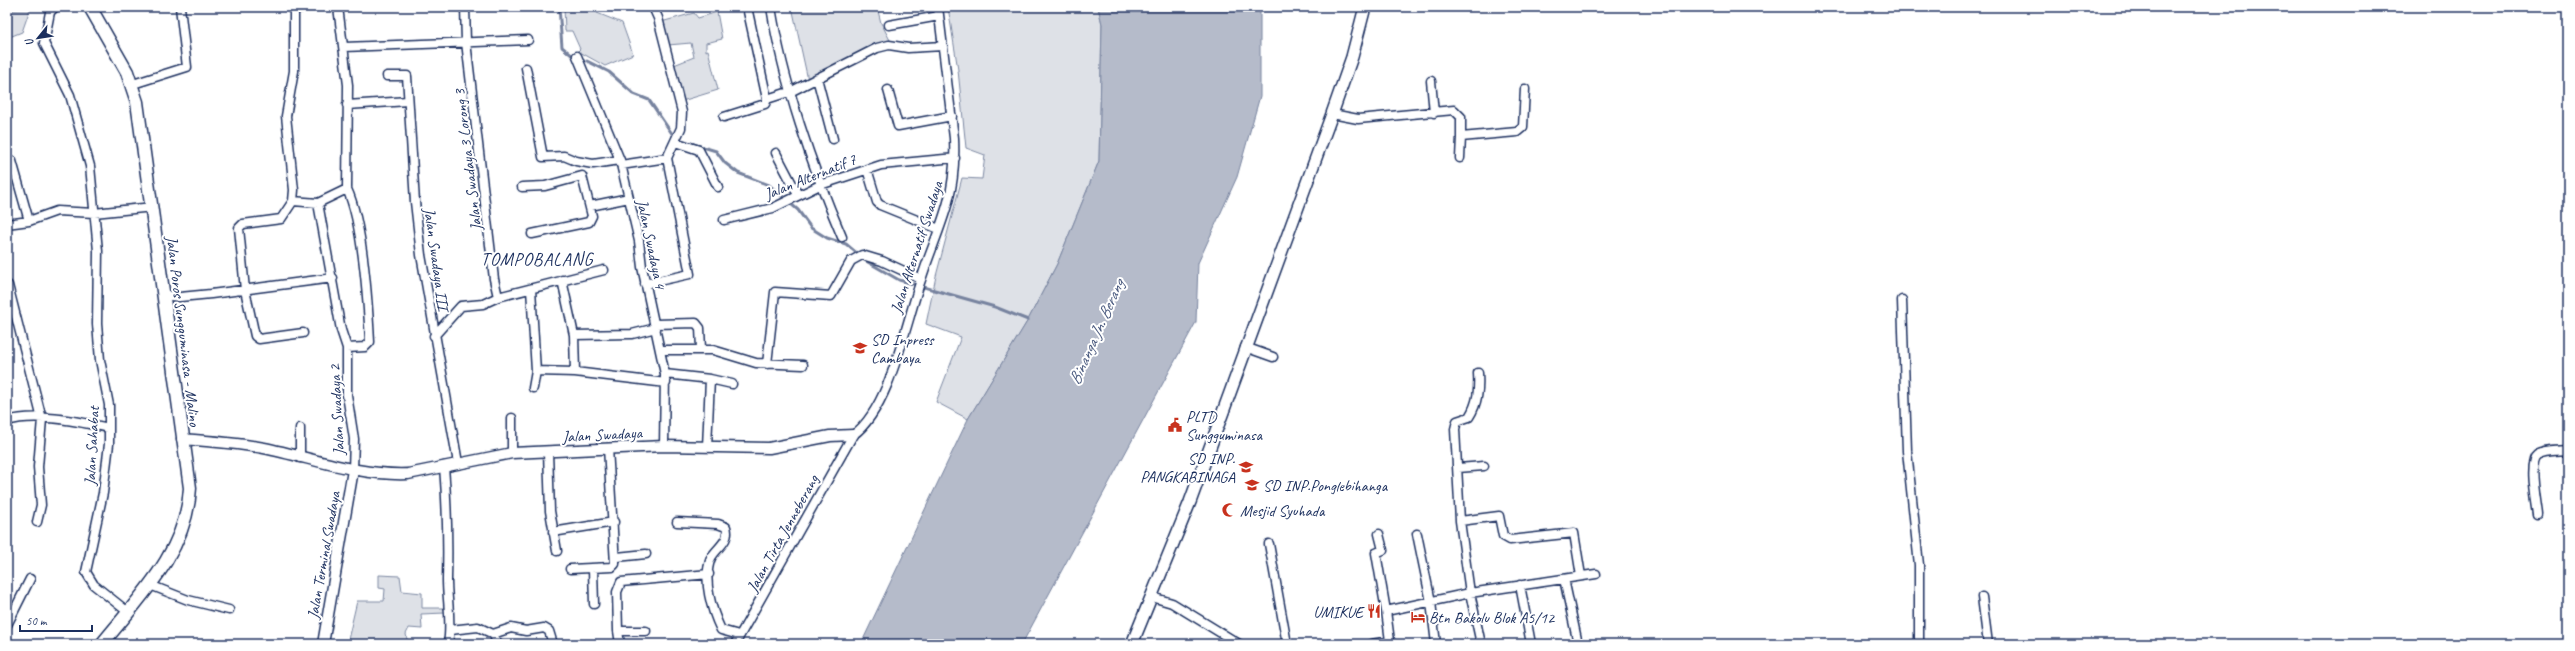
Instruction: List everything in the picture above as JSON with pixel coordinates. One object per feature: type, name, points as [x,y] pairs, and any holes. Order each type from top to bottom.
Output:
[{"type":"main road","name":"Jalan Poros Sungguminasa - Malino","points":[[90,7],[111,41],[133,84],[153,207],[162,295],[190,488],[186,517],[164,565],[150,585],[102,644]]},
{"type":"main road","points":[[1132,644],[1250,349],[1334,114],[1352,57],[1365,7]]},
{"type":"street","name":"Jalan Sahabat","points":[[55,7],[50,12],[44,43],[63,79],[82,132],[93,182],[94,213],[98,251],[97,324],[100,360],[109,405],[109,428],[103,493],[86,572],[94,585],[128,612]]},
{"type":"street","points":[[133,84],[187,67],[180,7]]},
{"type":"street","points":[[303,7],[292,9],[294,71],[286,116],[294,190],[292,201],[281,218],[243,224],[239,228],[245,290],[252,328],[256,338],[303,333]]},
{"type":"street","points":[[338,7],[344,47],[347,105],[347,189],[352,201],[358,234],[370,342],[365,347],[347,348]]},
{"type":"street","name":"Jalan Swadaya 3 Lorong 3","points":[[465,7],[466,42],[494,279],[498,297]]},
{"type":"street","points":[[645,284],[690,274],[667,158],[669,149],[675,142],[682,125],[682,112],[658,18],[653,7]]},
{"type":"street","points":[[724,117],[760,108],[766,104],[767,99],[747,7]]},
{"type":"street","points":[[771,7],[792,91],[820,185],[842,237]]},
{"type":"street","name":"Jalan Alternatif Swadaya","points":[[854,434],[864,426],[884,389],[948,202],[955,158],[952,116],[938,7]]},
{"type":"street","points":[[890,25],[939,16]]},
{"type":"street","points":[[344,47],[528,40]]},
{"type":"street","points":[[767,99],[792,91],[860,55],[885,46],[943,46]]},
{"type":"street","name":"Jalan Swadaya 4","points":[[577,56],[620,162],[639,241],[645,284],[666,374],[664,446]]},
{"type":"street","points":[[526,68],[544,157],[564,156],[576,161],[593,164],[667,158]]},
{"type":"street","name":"Jalan Swadaya III","points":[[387,76],[407,76],[416,210],[434,336],[458,463]]},
{"type":"street","points":[[817,78],[833,139]]},
{"type":"street","points":[[1431,81],[1434,113]]},
{"type":"street","points":[[1461,137],[1521,131],[1523,127],[1525,89]]},
{"type":"street","points":[[888,90],[898,126],[952,116]]},
{"type":"street","points":[[347,105],[408,102]]},
{"type":"street","points":[[1334,114],[1348,118],[1434,113],[1454,110],[1458,112],[1461,117],[1460,158]]},
{"type":"street","points":[[675,142],[699,150],[718,187]]},
{"type":"street","points":[[776,153],[798,195]]},
{"type":"street","name":"Jalan Alternatif 7","points":[[724,220],[773,208],[820,185],[867,169],[897,163],[955,158]]},
{"type":"street","points":[[9,160],[29,221]]},
{"type":"street","points":[[867,169],[877,202],[880,205],[939,229]]},
{"type":"street","points":[[522,187],[545,186],[582,176],[590,206],[592,218],[589,222],[532,234]]},
{"type":"street","points":[[292,201],[318,203],[347,189]]},
{"type":"street","points":[[590,206],[629,198]]},
{"type":"street","name":"Jalan Swadaya 2","points":[[318,203],[333,278],[341,330],[347,348],[347,394],[354,439],[353,470]]},
{"type":"street","points":[[7,224],[29,221],[57,211],[94,213],[153,207]]},
{"type":"street","points":[[767,364],[775,292],[831,296],[851,261],[862,255],[882,261],[921,280]]},
{"type":"street","points":[[434,336],[458,308],[483,304],[498,297],[604,270]]},
{"type":"street","points":[[162,295],[180,296],[245,290],[333,278]]},
{"type":"street","points":[[562,280],[574,335],[575,372]]},
{"type":"street","points":[[8,285],[42,419],[38,467],[41,505],[37,522]]},
{"type":"street","points":[[531,289],[536,371],[533,388]]},
{"type":"street","points":[[1902,300],[1907,450],[1919,565],[1919,644]]},
{"type":"street","points":[[574,335],[628,335],[656,326],[696,323],[700,328],[701,349]]},
{"type":"street","points":[[661,350],[701,349],[722,352],[751,362],[803,365]]},
{"type":"street","points":[[1250,349],[1273,357]]},
{"type":"street","points":[[536,371],[575,372],[666,383]]},
{"type":"street","points":[[1478,373],[1478,394],[1473,411],[1469,417],[1457,421],[1456,424],[1460,521],[1470,593],[1481,644]]},
{"type":"street","points":[[666,374],[710,379],[732,384]]},
{"type":"street","points":[[707,447],[710,379]]},
{"type":"street","points":[[7,421],[19,417],[109,428]]},
{"type":"street","points":[[512,418],[512,453]]},
{"type":"street","points":[[300,428],[300,458]]},
{"type":"street","name":"Jalan Swadaya","points":[[182,438],[235,443],[353,470],[408,474],[512,453],[664,446],[769,448],[830,436],[854,434]]},
{"type":"street","name":"Jalan Tirta Jenneberang","points":[[735,644],[854,434]]},
{"type":"street","points":[[570,569],[612,567],[616,564],[617,557],[608,448]]},
{"type":"street","points":[[2537,515],[2532,471],[2534,459],[2539,454],[2568,450]]},
{"type":"street","points":[[548,452],[550,511],[557,551]]},
{"type":"street","points":[[444,466],[448,508],[447,580],[450,630],[448,644]]},
{"type":"street","points":[[1458,468],[1484,466]]},
{"type":"street","name":"Jalan Terminal Swadaya","points":[[323,644],[353,470]]},
{"type":"street","points":[[1460,521],[1499,516],[1503,536],[1510,540],[1574,533],[1581,576]]},
{"type":"street","points":[[553,532],[614,522]]},
{"type":"street","points":[[677,522],[718,524],[726,527],[722,546],[711,557],[708,574],[712,606],[721,630],[739,635]]},
{"type":"street","points":[[1371,644],[1390,642],[1376,553],[1383,550],[1379,534]]},
{"type":"street","points":[[1417,534],[1431,602],[1436,644]]},
{"type":"street","points":[[1270,544],[1287,644]]},
{"type":"street","points":[[617,557],[646,554]]},
{"type":"street","points":[[593,568],[594,604]]},
{"type":"street","points":[[620,644],[618,631],[617,592],[621,582],[708,574]]},
{"type":"street","points":[[1386,611],[1470,593],[1596,574]]},
{"type":"street","points":[[7,625],[30,579]]},
{"type":"street","points":[[1564,579],[1578,644]]},
{"type":"street","points":[[150,585],[188,600],[229,610]]},
{"type":"street","points":[[1520,585],[1531,644]]},
{"type":"street","points":[[1152,597],[1172,603],[1239,644]]},
{"type":"street","points":[[1982,597],[1988,644]]},
{"type":"street","points":[[450,630],[478,627],[493,634],[498,644]]},
{"type":"street","points":[[493,634],[506,628],[526,631],[544,628],[549,631],[553,644]]},
{"type":"street","points":[[618,631],[646,631]]},
{"type":"shaded area","points":[[564,7],[596,7],[597,13],[622,23],[633,54],[605,66],[578,51],[580,49],[572,31],[565,31]]},
{"type":"shaded area","points":[[792,7],[877,7],[881,23],[891,42],[808,80]]},
{"type":"shaded area","points":[[948,7],[1098,7],[1102,24],[1099,161],[1057,264],[1028,320],[968,419],[936,402],[961,337],[926,324],[936,276],[962,178],[982,179],[985,155],[966,148],[958,70]]},
{"type":"shaded area","points":[[30,9],[22,32],[7,38],[7,10]]},
{"type":"shaded area","points":[[717,12],[722,39],[706,43],[706,51],[708,50],[718,90],[682,101],[674,65],[694,57],[691,43],[668,45],[661,22],[694,13],[698,18]]},
{"type":"shaded area","points":[[379,575],[400,576],[402,591],[422,593],[422,608],[444,608],[445,613],[421,614],[422,629],[409,628],[406,634],[408,644],[347,644],[357,601],[384,601],[385,589],[379,588]]},
{"type":"water","name":"Binanga Jn. Berang","points":[[1098,7],[1260,7],[1260,96],[1237,177],[1198,263],[1196,322],[1022,644],[861,644],[968,419],[1028,320],[1057,264],[1099,161],[1102,24]]},
{"type":"waterway","points":[[559,7],[562,47],[574,57]]},
{"type":"waterway","points":[[587,61],[609,72],[634,94],[649,100],[675,138]]},
{"type":"waterway","points":[[690,143],[716,151],[725,163],[738,173],[769,185],[798,210],[811,228],[827,238],[846,244],[866,261],[899,280],[995,307],[1028,320]]},
{"type":"place","name":"SD Inpress Cambaya","points":[[860,348]]},
{"type":"place","name":"PLTD Sungguminasa","points":[[1175,425]]},
{"type":"place","name":"SD INP. PANGKABINAGA","points":[[1246,467]]},
{"type":"place","name":"SD INP.Ponglebihanga","points":[[1252,485]]},
{"type":"place","name":"Mesjid Syuhada","points":[[1229,510]]},
{"type":"place","name":"UMIKUE","points":[[1374,611]]},
{"type":"place","name":"Btn Bakolu Blok A5/12","points":[[1418,617]]},
{"type":"district","name":"TOMPOBALANG","points":[[537,259]]}]
